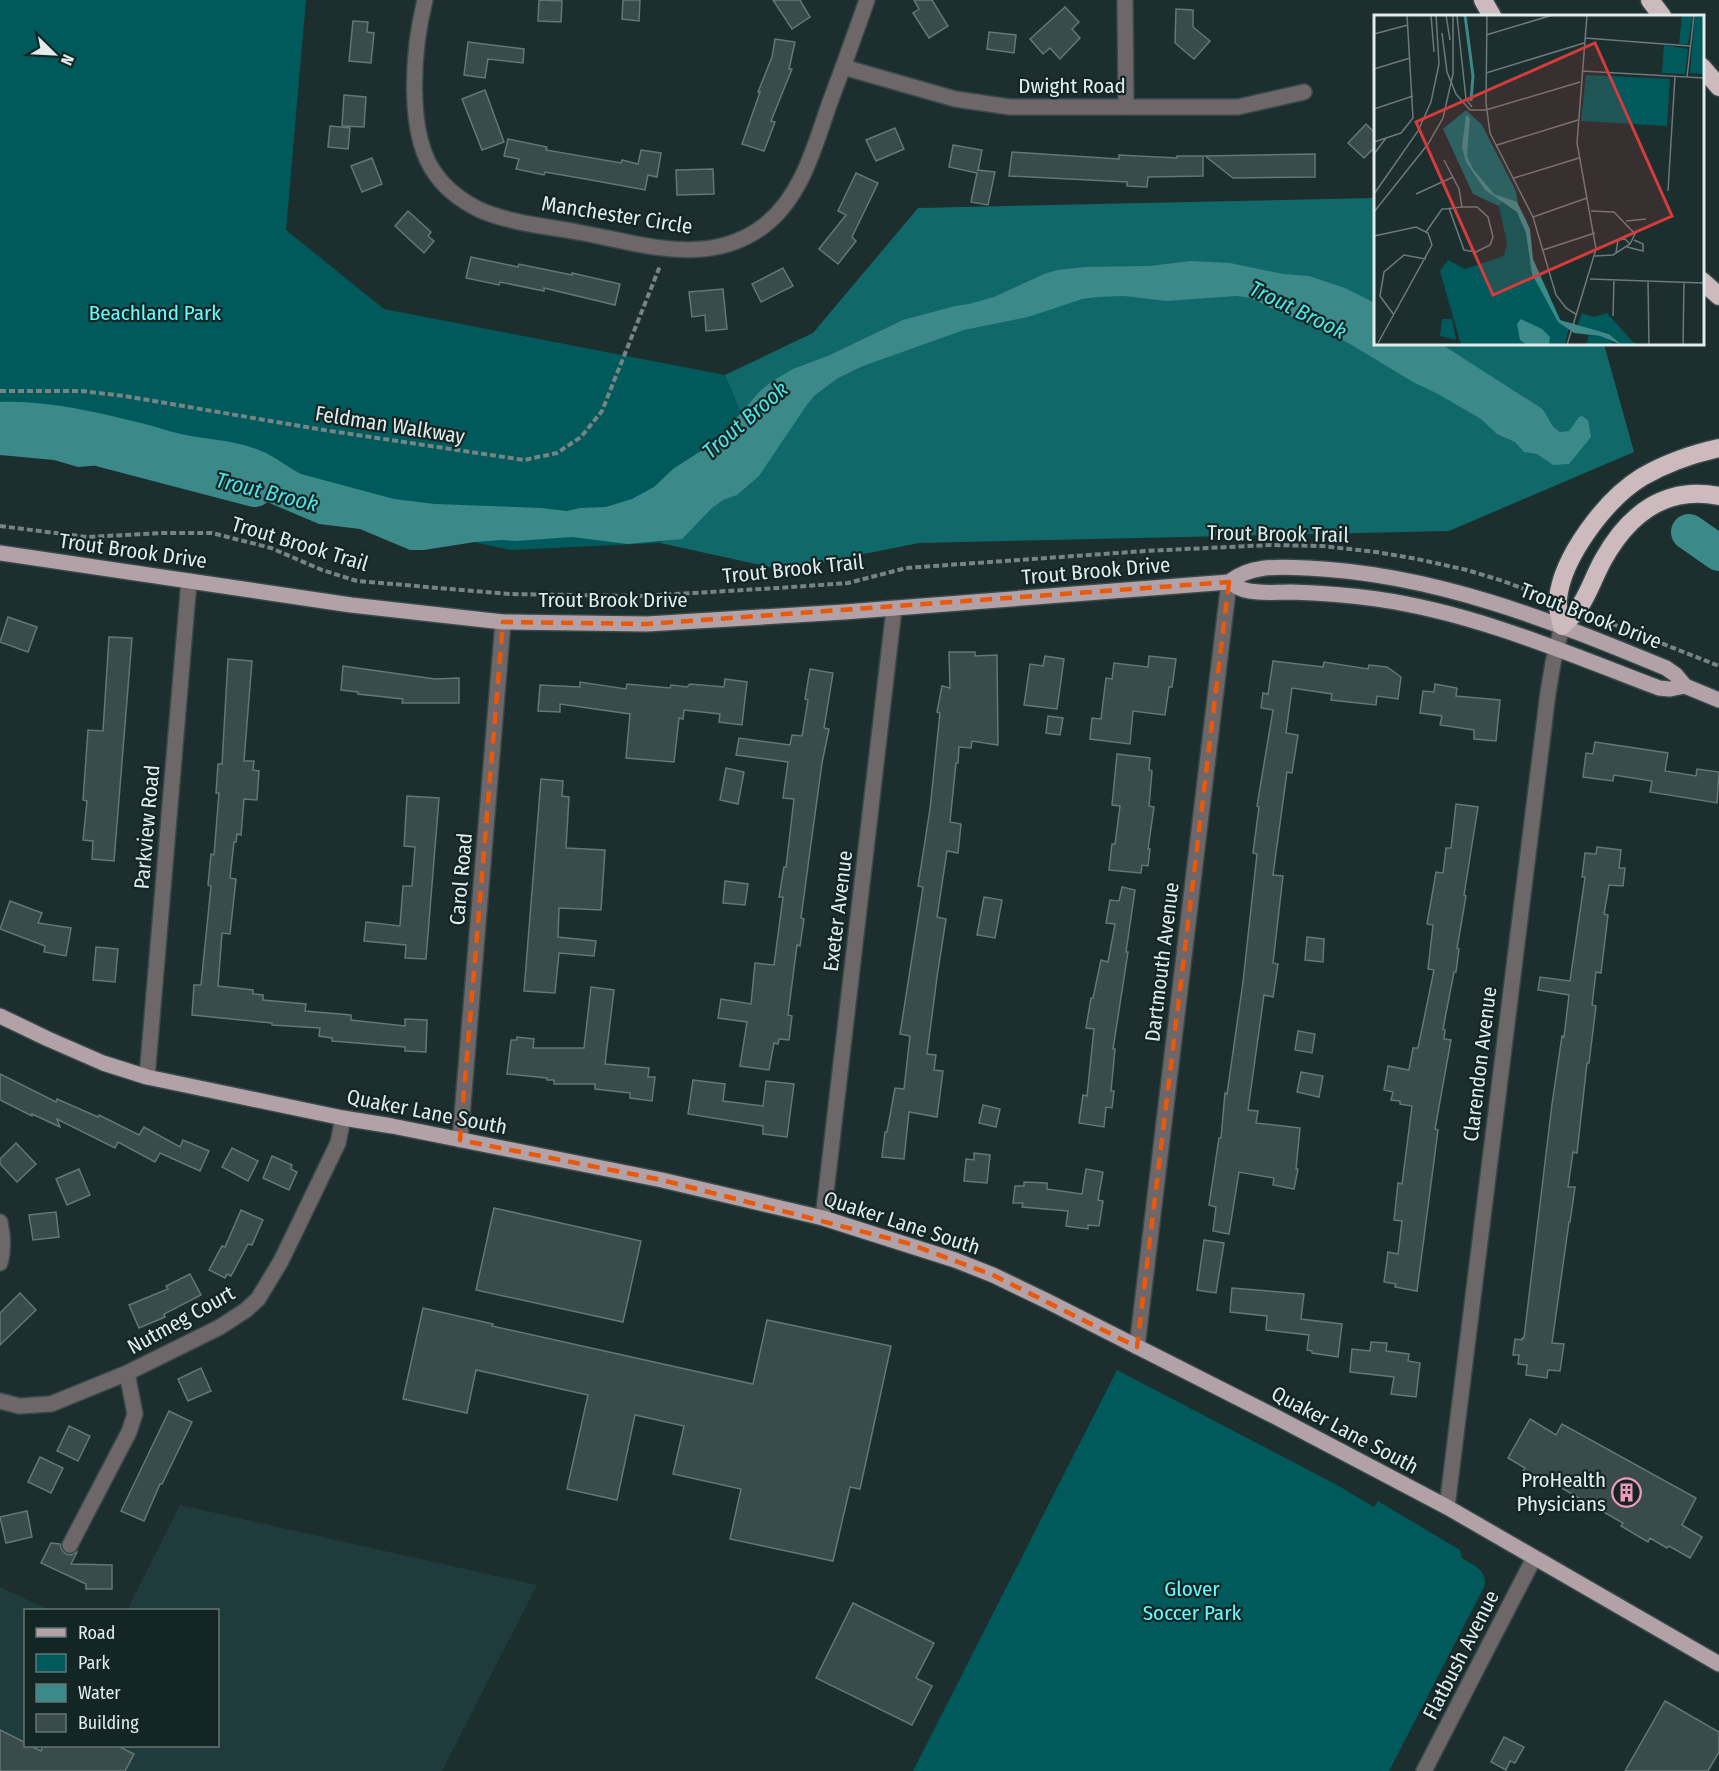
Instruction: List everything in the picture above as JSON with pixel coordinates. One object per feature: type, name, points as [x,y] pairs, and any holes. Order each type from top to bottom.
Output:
[{"type":"highway","points":[[1483,0],[1491,15]]},
{"type":"highway","points":[[1650,0],[1661,15]]},
{"type":"highway","points":[[1704,69],[1719,87]]},
{"type":"highway","points":[[1704,283],[1719,296]]},
{"type":"highway","points":[[1562,626],[1558,602],[1561,587],[1575,552],[1596,520],[1620,494],[1641,478],[1681,459],[1719,448]]},
{"type":"highway","points":[[1562,626],[1581,608],[1612,546],[1622,532],[1639,516],[1659,502],[1676,495],[1695,493],[1719,496]]},
{"type":"main road","name":"Trout Brook Drive","points":[[0,553],[351,605],[503,622],[647,624],[894,609],[1229,582],[1243,572],[1258,568],[1355,572],[1462,593],[1508,606],[1666,668],[1685,686],[1719,700]]},
{"type":"main road","name":"Trout Brook Drive","points":[[1229,582],[1250,591],[1352,596],[1419,606],[1474,620],[1659,688],[1670,689],[1685,686]]},
{"type":"main road","name":"Quaker Lane South","points":[[0,1016],[103,1063],[147,1077],[662,1180],[823,1218],[907,1243],[983,1271],[1276,1417],[1446,1507],[1719,1664]]},
{"type":"street","name":"Manchester Circle","points":[[425,0],[419,33],[416,73],[417,127],[429,162],[446,186],[469,204],[513,220],[667,249],[701,250],[722,247],[746,238],[779,212],[792,195],[802,177],[867,0]]},
{"type":"street","points":[[1125,0],[1126,107]]},
{"type":"street","name":"Dwight Road","points":[[843,67],[955,99],[1010,107],[1238,107],[1304,92]]},
{"type":"street","name":"Parkview Road","points":[[147,1077],[189,581]]},
{"type":"street","name":"Dartmouth Avenue","points":[[1137,1347],[1229,582]]},
{"type":"street","name":"Exeter Avenue","points":[[823,1218],[894,609]]},
{"type":"street","name":"Carol Road","points":[[460,1140],[503,622]]},
{"type":"street","name":"Clarendon Avenue","points":[[1446,1507],[1545,716],[1553,663],[1562,626]]},
{"type":"street","name":"Nutmeg Court","points":[[0,1401],[19,1406],[51,1404],[127,1373],[234,1319],[258,1299],[281,1261],[338,1143],[343,1118]]},
{"type":"street","points":[[0,1222],[3,1237],[0,1263]]},
{"type":"street","points":[[70,1545],[129,1432],[135,1414],[127,1373]]},
{"type":"street","name":"Flatbush Avenue","points":[[1424,1771],[1534,1558]]},
{"type":"path","name":"Feldman Walkway","points":[[0,391],[82,391],[114,395],[524,460],[557,453],[581,437],[602,411],[660,266]]},
{"type":"path","name":"Trout Brook Trail","points":[[0,526],[87,537],[163,532],[212,533],[271,548],[322,570],[357,581],[509,594],[642,596],[767,589],[848,583],[906,568],[1145,551],[1271,545],[1322,546],[1386,554],[1467,570],[1520,587]]},
{"type":"path","points":[[1619,626],[1719,666]]},
{"type":"highlighted area","points":[[1229,582],[1137,1347],[993,1275],[907,1243],[662,1180],[460,1140],[503,622],[647,624]]},
{"type":"shaded area","points":[[1374,198],[1374,345],[1604,345],[1634,452],[1449,531],[919,543],[783,570],[660,543],[703,516],[757,452],[725,375],[813,333],[918,208]]},
{"type":"shaded area","points":[[180,1505],[537,1585],[442,1771],[0,1771],[0,1587],[47,1609],[24,1609],[24,1747],[219,1747],[219,1609],[128,1609]]},
{"type":"green space","name":"Beachland Park","points":[[0,0],[306,0],[286,230],[384,309],[725,375],[757,452],[703,516],[660,543],[510,550],[124,466],[0,425]]},
{"type":"green space","name":"Glover Soccer Park","points":[[1117,1370],[1337,1485],[1374,1507],[1378,1501],[1460,1550],[1462,1558],[1482,1573],[1485,1581],[1484,1587],[1389,1771],[913,1771]]},
{"type":"water","points":[[1190,261],[1230,263],[1283,274],[1309,276],[1345,288],[1374,302],[1374,345],[1443,345],[1541,408],[1560,432],[1569,431],[1582,416],[1588,420],[1591,437],[1569,464],[1553,465],[1537,454],[1524,452],[1515,442],[1497,434],[1481,419],[1350,344],[1251,298],[1237,296],[1166,301],[1124,296],[1082,299],[1028,317],[964,330],[863,366],[838,378],[815,395],[806,406],[759,476],[737,495],[723,500],[712,508],[682,539],[627,544],[572,537],[475,542],[410,550],[360,529],[319,524],[206,476],[168,463],[127,463],[78,467],[54,460],[0,455],[0,402],[35,403],[89,411],[181,434],[245,445],[266,453],[301,474],[394,499],[435,504],[567,511],[606,507],[632,499],[654,487],[673,469],[707,447],[771,382],[793,369],[830,355],[903,320],[994,297],[1057,270],[1084,267],[1150,266]]},
{"type":"building","points":[[539,0],[562,1],[561,22],[538,21]]},
{"type":"building","points":[[623,0],[640,0],[639,21],[622,19]]},
{"type":"building","points":[[773,0],[800,0],[810,17],[792,29]]},
{"type":"building","points":[[914,0],[932,0],[948,26],[929,38],[913,13],[919,9]]},
{"type":"building","points":[[1065,7],[1079,22],[1072,29],[1080,38],[1060,59],[1050,48],[1043,54],[1030,39]]},
{"type":"building","points":[[1176,9],[1193,10],[1193,27],[1210,41],[1194,59],[1175,43]]},
{"type":"building","points":[[353,21],[368,22],[367,32],[374,33],[371,63],[349,61]]},
{"type":"building","points":[[989,32],[1016,35],[1014,53],[987,49]]},
{"type":"building","points":[[775,39],[795,42],[789,69],[792,69],[771,121],[775,122],[764,151],[742,144],[760,92],[758,92],[772,57]]},
{"type":"building","points":[[468,42],[524,49],[523,63],[488,59],[485,78],[464,75]]},
{"type":"building","points":[[485,90],[504,142],[482,150],[462,99]]},
{"type":"building","points":[[344,95],[366,97],[364,127],[342,126]]},
{"type":"building","points":[[1366,124],[1374,132],[1374,148],[1364,158],[1348,143]]},
{"type":"building","points":[[330,126],[350,128],[348,149],[328,147]]},
{"type":"building","points":[[895,128],[904,149],[876,161],[866,140]]},
{"type":"building","points":[[508,139],[547,147],[546,150],[621,163],[622,160],[638,164],[641,150],[661,153],[657,177],[648,175],[645,190],[516,169],[519,159],[504,156]]},
{"type":"building","points":[[953,145],[982,150],[978,170],[995,172],[988,205],[971,202],[977,173],[949,167]]},
{"type":"building","points":[[1012,152],[1119,159],[1119,155],[1177,158],[1177,156],[1203,156],[1203,176],[1148,177],[1147,187],[1127,186],[1127,182],[1009,176]]},
{"type":"building","points":[[1315,154],[1315,177],[1233,178],[1205,156]]},
{"type":"building","points":[[372,158],[382,184],[362,192],[351,166]]},
{"type":"building","points":[[713,169],[714,194],[677,195],[676,170]]},
{"type":"building","points":[[856,173],[878,183],[852,237],[856,241],[838,264],[819,249],[846,215],[838,211]]},
{"type":"building","points":[[408,211],[431,232],[428,236],[434,241],[424,253],[395,226]]},
{"type":"building","points":[[471,257],[518,267],[519,264],[572,275],[572,273],[620,284],[615,305],[544,288],[544,291],[466,278]]},
{"type":"building","points":[[783,268],[793,286],[761,302],[752,284]]},
{"type":"building","points":[[723,289],[727,329],[706,331],[705,315],[692,317],[689,292]]},
{"type":"building","points":[[8,617],[37,627],[28,652],[0,642]]},
{"type":"building","points":[[109,637],[132,638],[114,861],[92,859],[93,841],[83,840],[87,801],[83,800],[88,730],[103,731]]},
{"type":"building","points":[[949,652],[975,652],[975,656],[997,655],[998,745],[972,741],[971,748],[959,747],[958,763],[956,763],[950,822],[961,824],[958,853],[947,851],[937,917],[946,919],[927,1054],[936,1055],[934,1070],[943,1071],[937,1117],[909,1112],[904,1159],[882,1157],[895,1088],[904,1089],[910,1036],[900,1034],[923,887],[918,886],[930,809],[940,713],[937,712],[942,686],[950,688]]},
{"type":"building","points":[[1045,656],[1064,659],[1057,709],[1024,705],[1030,664],[1043,666]]},
{"type":"building","points":[[1149,656],[1176,659],[1165,715],[1133,711],[1130,744],[1090,739],[1092,718],[1101,719],[1106,678],[1112,679],[1114,663],[1148,667]]},
{"type":"building","points":[[228,659],[252,661],[244,761],[254,761],[253,770],[259,771],[257,800],[244,799],[241,835],[237,834],[236,842],[234,842],[230,878],[236,879],[230,934],[222,933],[218,986],[253,990],[253,994],[263,995],[263,1000],[306,1004],[305,1011],[351,1015],[351,1020],[405,1026],[405,1019],[427,1020],[426,1052],[405,1051],[405,1047],[332,1041],[332,1038],[319,1036],[320,1028],[272,1025],[272,1023],[192,1015],[194,985],[201,985],[211,886],[208,885],[211,854],[214,855],[219,793],[216,793],[218,764],[222,764]]},
{"type":"building","points":[[1273,661],[1323,667],[1324,662],[1368,669],[1369,665],[1387,667],[1401,677],[1398,699],[1377,696],[1376,705],[1331,700],[1332,694],[1292,688],[1286,733],[1298,735],[1292,773],[1287,772],[1273,875],[1283,876],[1273,963],[1278,964],[1273,997],[1264,995],[1248,1110],[1258,1111],[1256,1123],[1300,1128],[1296,1169],[1298,1169],[1294,1189],[1273,1185],[1274,1178],[1239,1172],[1229,1234],[1213,1231],[1216,1207],[1209,1205],[1243,982],[1257,854],[1253,853],[1259,807],[1257,806],[1273,710],[1261,708],[1263,693],[1268,694]]},
{"type":"building","points":[[343,666],[435,679],[459,678],[459,703],[402,703],[403,699],[341,690]]},
{"type":"building","points":[[810,669],[833,673],[824,728],[829,729],[822,763],[801,918],[804,919],[800,946],[797,945],[788,1015],[792,1016],[789,1040],[779,1039],[778,1044],[774,1043],[769,1070],[740,1066],[747,1022],[718,1018],[721,999],[751,1004],[755,963],[774,965],[783,897],[779,897],[784,867],[786,867],[794,799],[783,798],[788,762],[736,755],[739,738],[790,745],[792,735],[802,736]]},
{"type":"building","points":[[725,679],[747,682],[742,725],[719,722],[720,714],[684,710],[683,719],[679,718],[674,762],[626,758],[630,714],[560,704],[560,712],[538,711],[540,685],[580,687],[580,682],[626,689],[627,684],[670,688],[671,685],[687,687],[690,684],[724,687]]},
{"type":"building","points":[[1435,684],[1457,688],[1456,696],[1500,700],[1496,741],[1474,739],[1474,730],[1440,725],[1442,716],[1420,713],[1423,691],[1434,692]]},
{"type":"building","points":[[1048,716],[1063,718],[1060,735],[1046,733]]},
{"type":"building","points":[[1595,742],[1668,753],[1665,771],[1696,776],[1697,769],[1719,772],[1717,803],[1650,792],[1652,781],[1614,775],[1613,781],[1583,777],[1586,753],[1593,754]]},
{"type":"building","points":[[1117,754],[1150,758],[1149,770],[1152,771],[1149,806],[1154,807],[1148,866],[1142,865],[1141,873],[1109,870],[1120,806],[1112,805]]},
{"type":"building","points":[[726,768],[744,772],[738,804],[720,800]]},
{"type":"building","points":[[541,779],[563,781],[562,796],[569,797],[566,848],[605,850],[601,910],[559,908],[558,937],[596,941],[594,956],[559,953],[555,993],[524,991]]},
{"type":"building","points":[[407,796],[439,798],[426,959],[405,958],[406,945],[364,941],[366,922],[400,926],[403,886],[412,886],[415,847],[404,846]]},
{"type":"building","points":[[1456,804],[1478,807],[1464,895],[1466,896],[1457,948],[1459,949],[1456,972],[1454,972],[1443,1029],[1445,1030],[1444,1039],[1451,1040],[1435,1129],[1438,1130],[1417,1291],[1395,1287],[1396,1284],[1384,1282],[1388,1252],[1398,1254],[1402,1221],[1394,1220],[1398,1183],[1402,1184],[1412,1106],[1391,1100],[1393,1092],[1384,1090],[1388,1066],[1409,1070],[1413,1048],[1418,1048],[1434,970],[1428,969],[1433,925],[1427,924],[1436,872],[1443,873],[1446,848],[1451,848]]},
{"type":"building","points":[[1597,847],[1621,850],[1619,868],[1625,868],[1623,886],[1609,885],[1604,914],[1608,915],[1601,973],[1596,972],[1592,1005],[1596,1006],[1589,1063],[1587,1063],[1577,1153],[1573,1152],[1568,1187],[1575,1187],[1552,1343],[1564,1344],[1560,1371],[1548,1370],[1547,1378],[1526,1375],[1527,1365],[1518,1364],[1519,1355],[1513,1355],[1515,1339],[1524,1338],[1552,1104],[1569,995],[1538,990],[1540,977],[1570,981],[1585,877],[1582,877],[1585,853],[1596,854]]},
{"type":"building","points":[[725,881],[748,884],[745,905],[723,903]]},
{"type":"building","points":[[1122,887],[1135,890],[1113,1049],[1115,1049],[1111,1091],[1114,1091],[1112,1108],[1106,1107],[1104,1127],[1079,1123],[1083,1095],[1087,1096],[1094,1029],[1086,1028],[1101,960],[1108,962],[1115,924],[1106,923],[1110,900],[1119,901]]},
{"type":"building","points":[[984,897],[1002,900],[995,938],[977,935]]},
{"type":"building","points":[[10,901],[42,913],[38,923],[71,928],[66,956],[44,952],[45,946],[0,929]]},
{"type":"building","points":[[1307,937],[1324,939],[1323,962],[1305,960]]},
{"type":"building","points":[[96,947],[118,949],[115,982],[93,980]]},
{"type":"building","points":[[591,987],[614,990],[605,1064],[649,1068],[648,1077],[655,1077],[652,1101],[630,1098],[630,1093],[595,1089],[595,1084],[554,1084],[554,1080],[547,1080],[547,1078],[507,1074],[511,1040],[517,1040],[517,1037],[534,1039],[533,1048],[584,1048]]},
{"type":"building","points":[[1298,1031],[1315,1034],[1312,1053],[1295,1050]]},
{"type":"building","points":[[1301,1072],[1323,1076],[1319,1097],[1297,1092]]},
{"type":"building","points":[[0,1074],[56,1102],[57,1099],[98,1117],[99,1115],[139,1135],[144,1127],[180,1147],[183,1140],[209,1151],[200,1171],[160,1153],[155,1162],[118,1142],[115,1148],[57,1119],[60,1127],[0,1100]]},
{"type":"building","points":[[693,1080],[725,1084],[723,1101],[763,1106],[766,1081],[794,1084],[787,1137],[763,1134],[763,1126],[688,1114]]},
{"type":"building","points":[[983,1105],[1000,1109],[996,1127],[979,1123]]},
{"type":"building","points":[[16,1143],[36,1164],[17,1182],[0,1164],[0,1159]]},
{"type":"building","points":[[232,1148],[258,1161],[248,1181],[222,1167]]},
{"type":"building","points":[[974,1153],[990,1155],[987,1183],[964,1181],[966,1159],[974,1160]]},
{"type":"building","points":[[272,1156],[292,1165],[291,1169],[297,1172],[289,1190],[263,1178]]},
{"type":"building","points":[[79,1169],[90,1195],[67,1205],[56,1179]]},
{"type":"building","points":[[1086,1169],[1103,1172],[1098,1200],[1103,1201],[1099,1226],[1088,1225],[1088,1229],[1066,1226],[1068,1211],[1022,1207],[1023,1203],[1013,1203],[1015,1186],[1024,1186],[1024,1182],[1047,1183],[1047,1189],[1082,1194]]},
{"type":"building","points":[[494,1208],[641,1241],[623,1322],[476,1290]]},
{"type":"building","points":[[241,1210],[263,1220],[252,1245],[248,1244],[231,1276],[227,1274],[225,1278],[209,1270],[222,1246],[225,1247]]},
{"type":"building","points":[[56,1212],[59,1237],[33,1240],[29,1215]]},
{"type":"building","points":[[1204,1240],[1224,1243],[1216,1293],[1197,1290]]},
{"type":"building","points":[[190,1274],[201,1295],[164,1314],[165,1317],[139,1328],[129,1305],[168,1289],[166,1286]]},
{"type":"building","points":[[1232,1288],[1304,1294],[1301,1319],[1342,1324],[1338,1357],[1312,1353],[1307,1350],[1309,1335],[1266,1330],[1267,1316],[1230,1312]]},
{"type":"building","points":[[20,1293],[36,1310],[0,1345],[0,1313]]},
{"type":"building","points":[[423,1308],[493,1324],[492,1326],[753,1384],[767,1320],[891,1346],[860,1489],[850,1487],[833,1561],[730,1539],[741,1489],[673,1474],[684,1426],[635,1415],[617,1500],[567,1489],[588,1395],[476,1370],[467,1413],[403,1399]]},
{"type":"building","points":[[1371,1342],[1387,1343],[1386,1351],[1409,1354],[1408,1361],[1420,1363],[1416,1397],[1391,1394],[1394,1377],[1350,1372],[1352,1349],[1370,1351]]},
{"type":"building","points":[[201,1368],[211,1391],[188,1401],[178,1379]]},
{"type":"building","points":[[169,1411],[192,1422],[144,1521],[121,1511]]},
{"type":"building","name":"ProHealth Physicians","points":[[1530,1419],[1556,1435],[1562,1424],[1696,1498],[1682,1525],[1702,1537],[1690,1558],[1650,1538],[1648,1542],[1621,1526],[1623,1523],[1553,1483],[1551,1486],[1523,1471],[1525,1468],[1508,1458]]},
{"type":"building","points":[[69,1426],[90,1436],[78,1461],[57,1451]]},
{"type":"building","points":[[40,1457],[63,1468],[51,1493],[28,1482]]},
{"type":"building","points":[[27,1511],[32,1537],[6,1543],[0,1517]]},
{"type":"building","points":[[51,1543],[60,1544],[66,1554],[71,1555],[77,1552],[71,1564],[112,1565],[112,1589],[86,1589],[86,1584],[41,1563]]},
{"type":"building","points":[[853,1603],[934,1643],[916,1678],[932,1686],[912,1725],[816,1678]]},
{"type":"building","points":[[1665,1701],[1719,1732],[1719,1752],[1708,1771],[1625,1771]]},
{"type":"building","points":[[0,1730],[24,1742],[24,1747],[32,1747],[41,1751],[43,1747],[120,1747],[134,1754],[125,1771],[0,1771]]},
{"type":"building","points":[[1504,1737],[1524,1747],[1515,1763],[1510,1761],[1506,1770],[1491,1762]]},
{"type":"waterway","name":"Trout Brook","points":[[102,449],[255,489]]},
{"type":"waterway","name":"Trout Brook","points":[[1689,532],[1719,553]]},
{"type":"place","name":"ProHealth Physicians","points":[[1627,1492]]}]
